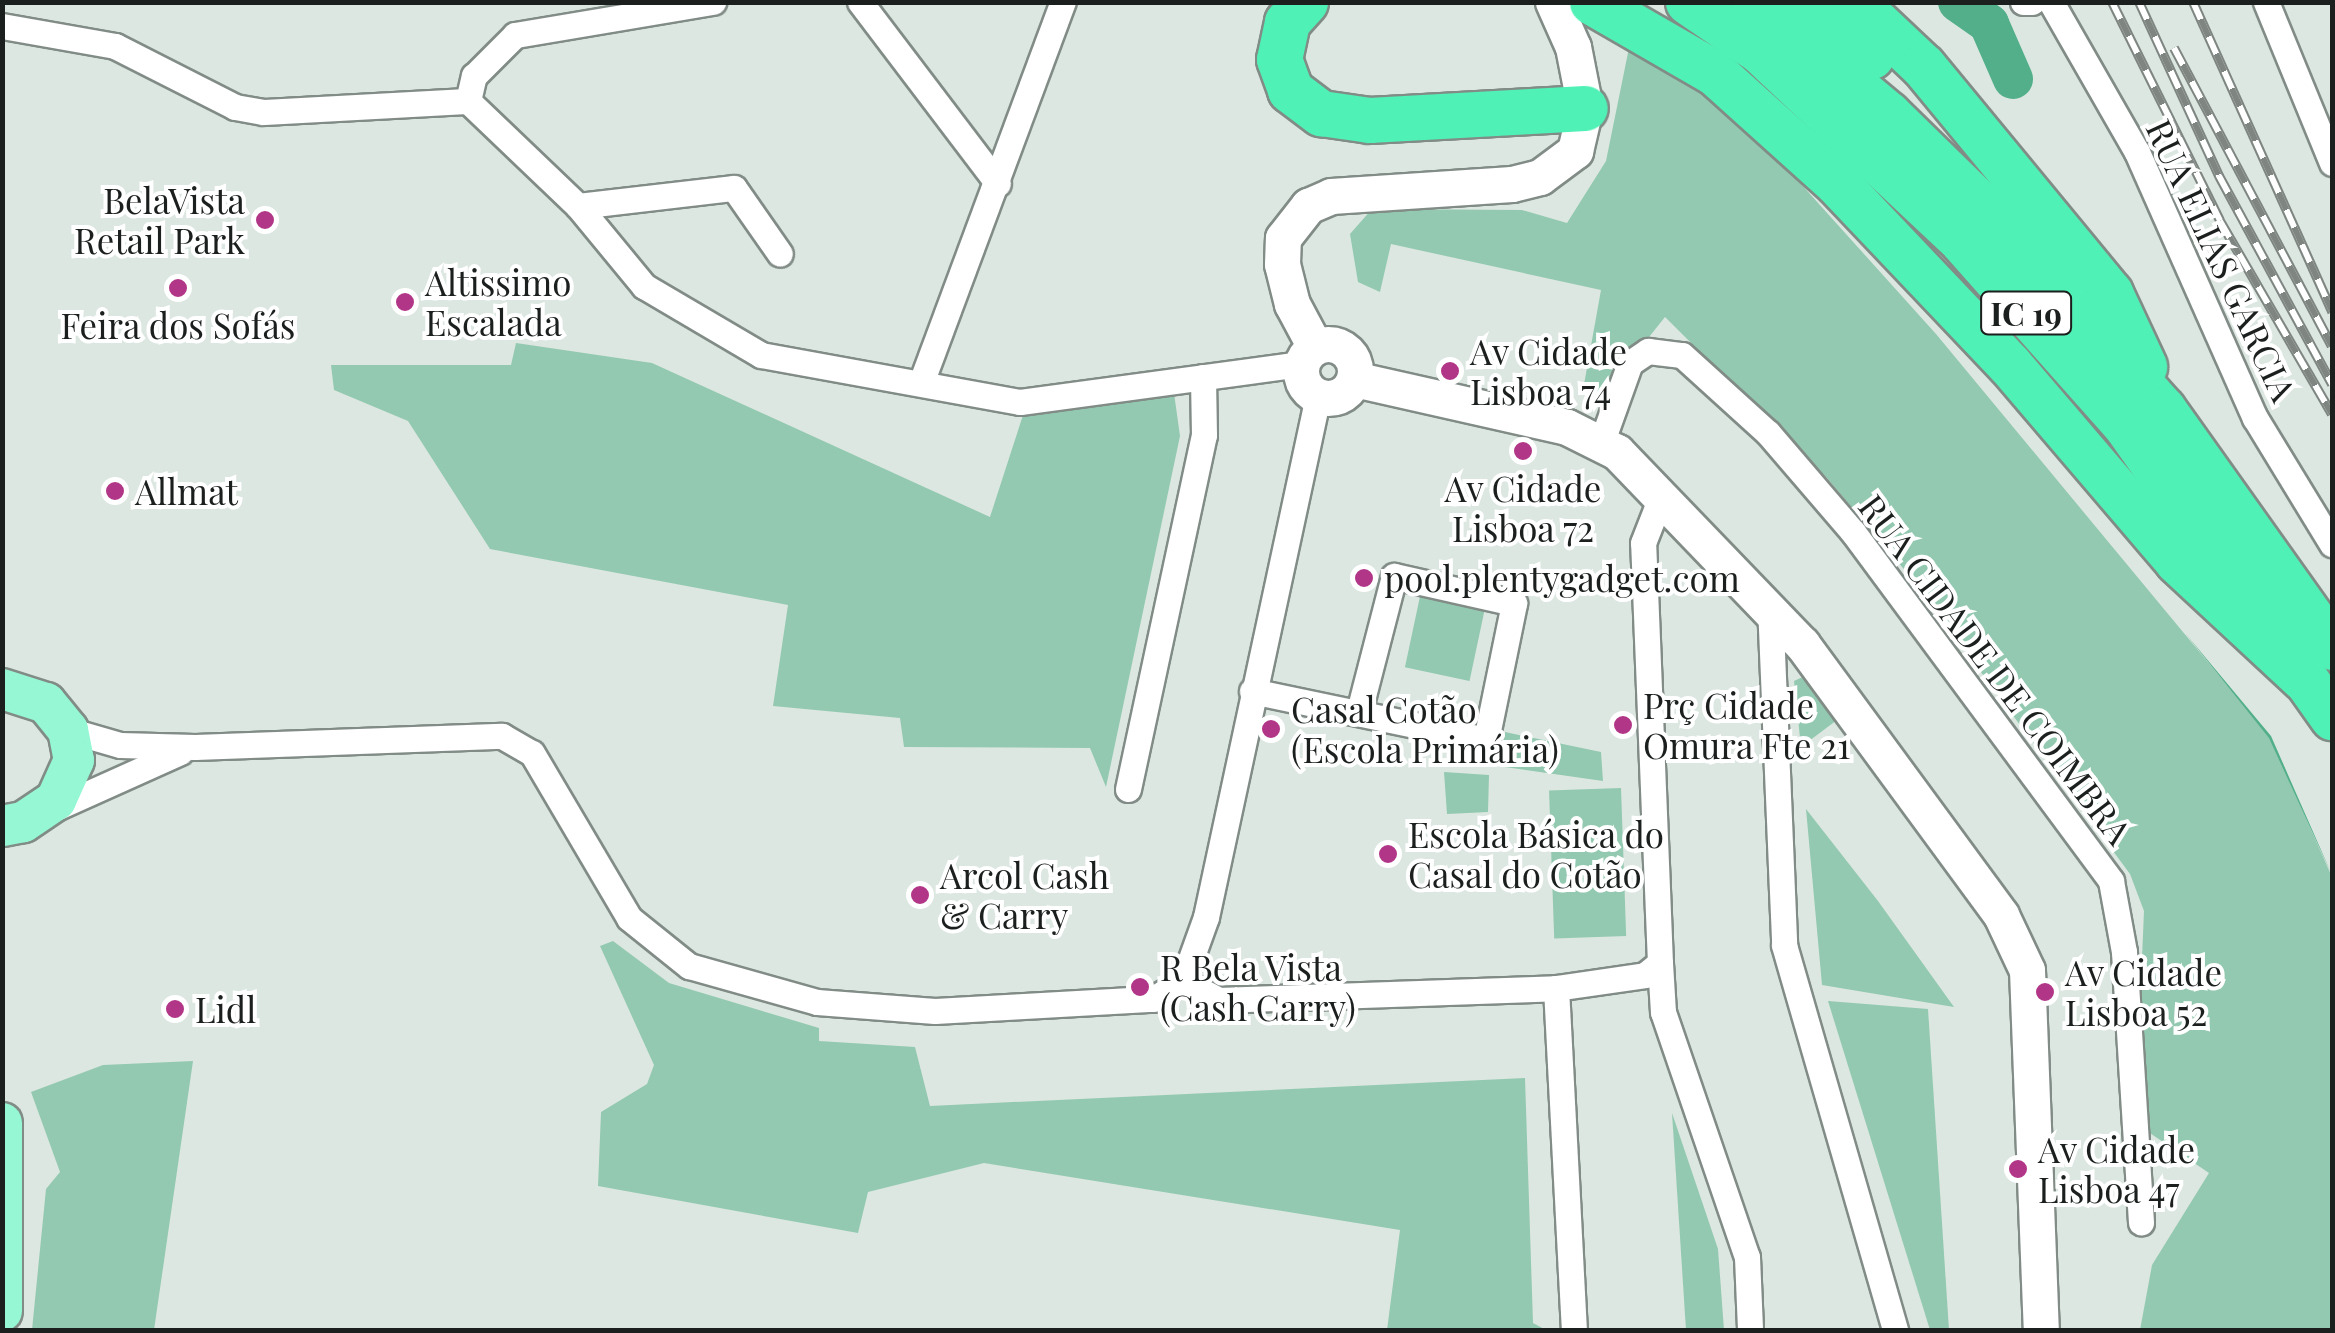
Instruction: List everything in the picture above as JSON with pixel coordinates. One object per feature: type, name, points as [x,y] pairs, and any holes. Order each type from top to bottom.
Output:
[{"type":"highway","points":[[1305,2],[1287,22],[1279,59],[1290,90],[1321,113],[1369,120],[1585,108]]},
{"type":"highway","points":[[1592,2],[1715,73],[1837,183],[1998,350],[2177,562],[2318,663]]},
{"type":"highway","name":"IC 19","points":[[1688,2],[1760,51],[1962,241],[2126,426],[2318,663]]},
{"type":"highway","name":"IC 19","points":[[1754,2],[1888,114],[1982,205],[2163,408],[2318,663],[2332,717]]},
{"type":"highway","points":[[1811,2],[2049,220]]},
{"type":"highway","points":[[1855,2],[1923,66],[2110,293],[2163,408]]},
{"type":"main road","points":[[5,688],[46,703],[68,730],[72,774],[14,825]]},
{"type":"main road","points":[[2,1123],[2,1311]]},
{"type":"street","points":[[468,101],[474,76],[515,35],[713,2]]},
{"type":"street","points":[[860,2],[998,184]]},
{"type":"street","points":[[921,383],[998,184],[1062,2]]},
{"type":"street","points":[[1354,379],[1343,393],[1318,396],[1304,383],[1308,356],[1282,264],[1283,238],[1300,213],[1331,196],[1540,177],[1575,151],[1585,108],[1573,47],[1552,2]]},
{"type":"street","points":[[2023,2],[2032,2]]},
{"type":"street","name":"RUA ELIAS GARCIA","points":[[2051,2],[2136,152],[2255,418],[2332,544]]},
{"type":"street","points":[[2266,2],[2332,163]]},
{"type":"street","points":[[2,26],[116,46],[235,107],[262,112],[468,101],[578,206],[644,286],[761,355],[1020,402],[1204,377],[1346,350],[1354,379]]},
{"type":"street","points":[[578,206],[734,188],[780,254]]},
{"type":"street","name":"RUA CIDADE DE COIMBRA","points":[[1602,440],[1630,363],[1648,351],[1682,355],[1768,432],[1853,532],[2111,881],[2124,952],[2141,1222]]},
{"type":"street","points":[[1128,789],[1204,435],[1204,377]]},
{"type":"street","points":[[1354,379],[1602,440],[1770,605],[2015,936],[2026,970],[2041,1330]]},
{"type":"street","points":[[68,730],[120,744],[195,747],[482,735],[519,742],[532,752],[628,918],[688,966],[769,992],[935,1012],[1138,1001],[1167,994],[1182,981],[1206,916],[1318,396]]},
{"type":"street","points":[[1661,497],[1643,543],[1663,1012],[1747,1258],[1750,1330]]},
{"type":"street","points":[[1252,691],[1486,740],[1514,604],[1394,576],[1359,711]]},
{"type":"street","points":[[1770,605],[1784,945],[1895,1330]]},
{"type":"street","points":[[14,825],[195,747]]},
{"type":"street","points":[[1182,981],[1218,1000],[1556,988],[1645,976],[1660,963]]},
{"type":"street","points":[[1556,988],[1574,1330]]},
{"type":"shaded area","points":[[1631,38],[1765,144],[1936,334],[2270,737],[2332,877],[2332,1330],[2140,1330],[2152,1265],[2209,1173],[2135,1123],[2144,911],[2130,874],[1913,580],[1827,478],[1665,317],[1605,392],[1583,390],[1601,290],[1391,244],[1380,292],[1358,282],[1350,234],[1372,209],[1522,210],[1567,223],[1606,161]]},
{"type":"shaded area","points":[[516,343],[652,363],[990,517],[1023,415],[1174,393],[1180,436],[1106,787],[1090,748],[904,747],[900,718],[773,706],[788,605],[490,549],[408,421],[334,390],[331,365],[511,365]]},
{"type":"shaded area","points":[[1422,587],[1487,601],[1470,681],[1405,667]]},
{"type":"shaded area","points":[[2185,633],[2271,736],[2332,875],[2269,738]]},
{"type":"shaded area","points":[[1807,675],[1841,717],[1801,747],[1794,681]]},
{"type":"shaded area","points":[[1505,732],[1601,752],[1603,781],[1498,766]]},
{"type":"shaded area","points":[[1444,772],[1489,775],[1488,812],[1447,814]]},
{"type":"shaded area","points":[[1621,788],[1626,936],[1554,938],[1549,791]]},
{"type":"shaded area","points":[[1806,809],[1878,901],[1954,1007],[1822,985]]},
{"type":"shaded area","points":[[613,941],[669,983],[819,1028],[819,1041],[915,1047],[930,1106],[1525,1078],[1533,1323],[1546,1330],[1387,1330],[1400,1230],[984,1163],[868,1192],[858,1233],[598,1186],[601,1112],[647,1084],[654,1065],[600,946]]},
{"type":"shaded area","points":[[1828,1001],[1928,1009],[1949,1330],[1930,1330]]},
{"type":"shaded area","points":[[193,1061],[154,1330],[32,1330],[46,1189],[60,1172],[31,1092],[103,1065]]},
{"type":"shaded area","points":[[1672,1113],[1718,1249],[1724,1330],[1686,1330]]},
{"type":"waterway","points":[[1958,2],[1989,24],[2013,79]]},
{"type":"railway","points":[[2112,2],[2220,221],[2332,414]]},
{"type":"railway","points":[[2139,2],[2219,176],[2332,384]]},
{"type":"railway","points":[[2193,2],[2332,312]]},
{"type":"railway","points":[[2174,48],[2332,346]]},
{"type":"place","name":"BelaVista Retail Park","points":[[265,220]]},
{"type":"place","name":"Feira dos Sofás","points":[[178,288]]},
{"type":"place","name":"Altissimo Escalada","points":[[405,302]]},
{"type":"place","name":"Av Cidade Lisboa 74","points":[[1450,371]]},
{"type":"place","name":"Av Cidade Lisboa 72","points":[[1523,451]]},
{"type":"place","name":"Allmat","points":[[115,491]]},
{"type":"place","name":"pool.plentygadget.com","points":[[1364,578]]},
{"type":"place","name":"Prç Cidade Omura Fte 21","points":[[1623,725]]},
{"type":"place","name":"Casal Cotão (Escola Primária)","points":[[1271,729]]},
{"type":"place","name":"Escola Básica do Casal do Cotão","points":[[1388,854]]},
{"type":"place","name":"Arcol Cash & Carry","points":[[920,895]]},
{"type":"place","name":"R Bela Vista (Cash Carry)","points":[[1140,987]]},
{"type":"place","name":"Av Cidade Lisboa 52","points":[[2045,992]]},
{"type":"place","name":"Lidl","points":[[175,1009]]},
{"type":"place","name":"Av Cidade Lisboa 47","points":[[2018,1169]]}]
